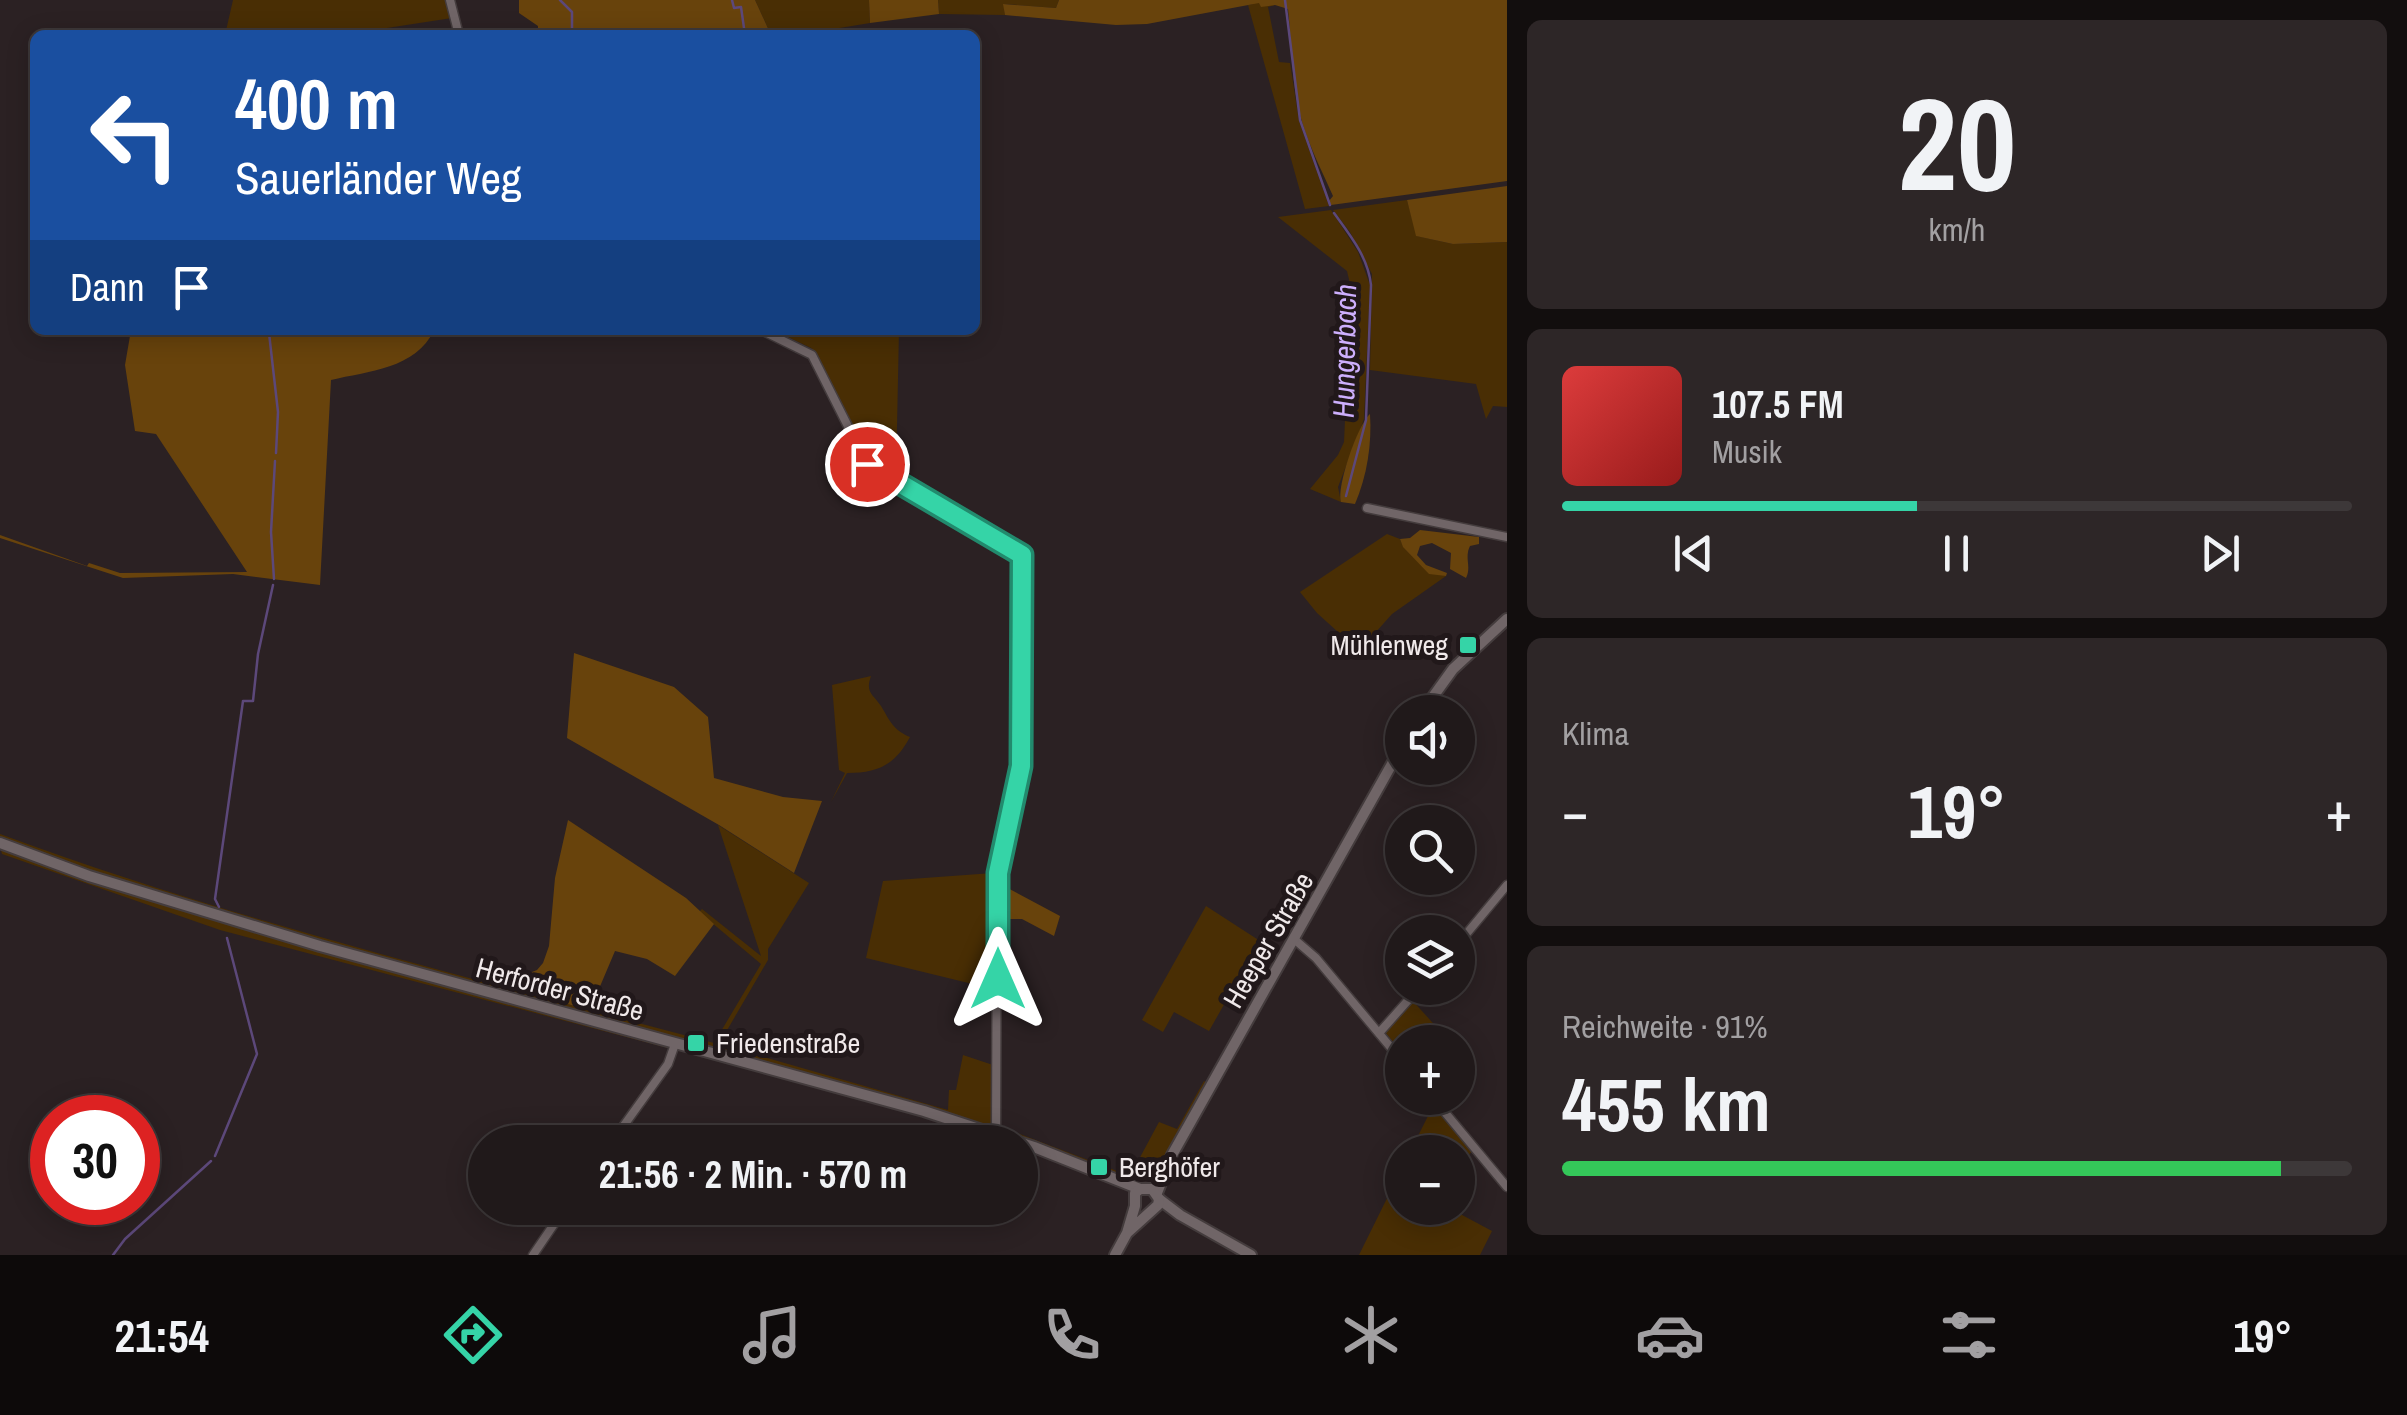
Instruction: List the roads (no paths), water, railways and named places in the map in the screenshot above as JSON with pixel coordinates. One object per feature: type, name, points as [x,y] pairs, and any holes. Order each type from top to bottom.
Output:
[{"type":"street","points":[[450,0],[458,30]]},
{"type":"street","points":[[771,335],[812,355],[867,464],[1022,555],[1021,766],[998,873],[996,1125]]},
{"type":"street","points":[[1368,508],[1507,537]]},
{"type":"street","points":[[1434,695],[1453,669],[1507,618]]},
{"type":"street","name":"Heeper Straße","points":[[1115,1255],[1385,776]]},
{"type":"street","name":"Herforder Straße","points":[[0,843],[208,914],[964,1125]]},
{"type":"street","points":[[1475,924],[1507,885]]},
{"type":"street","points":[[1294,939],[1312,954],[1385,1040]]},
{"type":"street","points":[[1379,1033],[1404,1005]]},
{"type":"street","points":[[624,1125],[668,1064],[676,1044]]},
{"type":"street","points":[[1446,1115],[1507,1187]]},
{"type":"street","name":"Herforder Straße","points":[[1038,1151],[1107,1178],[1251,1255]]},
{"type":"street","points":[[533,1255],[553,1225]]},
{"type":"waterway","points":[[560,0],[572,12],[572,30]]},
{"type":"waterway","points":[[732,0],[734,8],[741,7],[744,28]]},
{"type":"waterway","name":"Hungerbach","points":[[1285,0],[1300,120],[1330,205]]},
{"type":"waterway","name":"Hungerbach","points":[[1334,213],[1362,256],[1371,285],[1366,420],[1346,496]]},
{"type":"waterway","points":[[269,335],[278,412],[276,453]]},
{"type":"waterway","points":[[274,579],[271,532],[275,461]]},
{"type":"waterway","points":[[219,907],[215,899],[243,701],[253,701],[258,654],[273,585]]},
{"type":"waterway","points":[[215,1156],[257,1054],[227,938]]},
{"type":"waterway","points":[[113,1255],[125,1239],[211,1161]]},
{"type":"place","name":"Mühlenweg","points":[[1468,645]]},
{"type":"place","name":"Friedenstraße","points":[[696,1043]]},
{"type":"place","name":"Berghöfer","points":[[1099,1167]]}]
